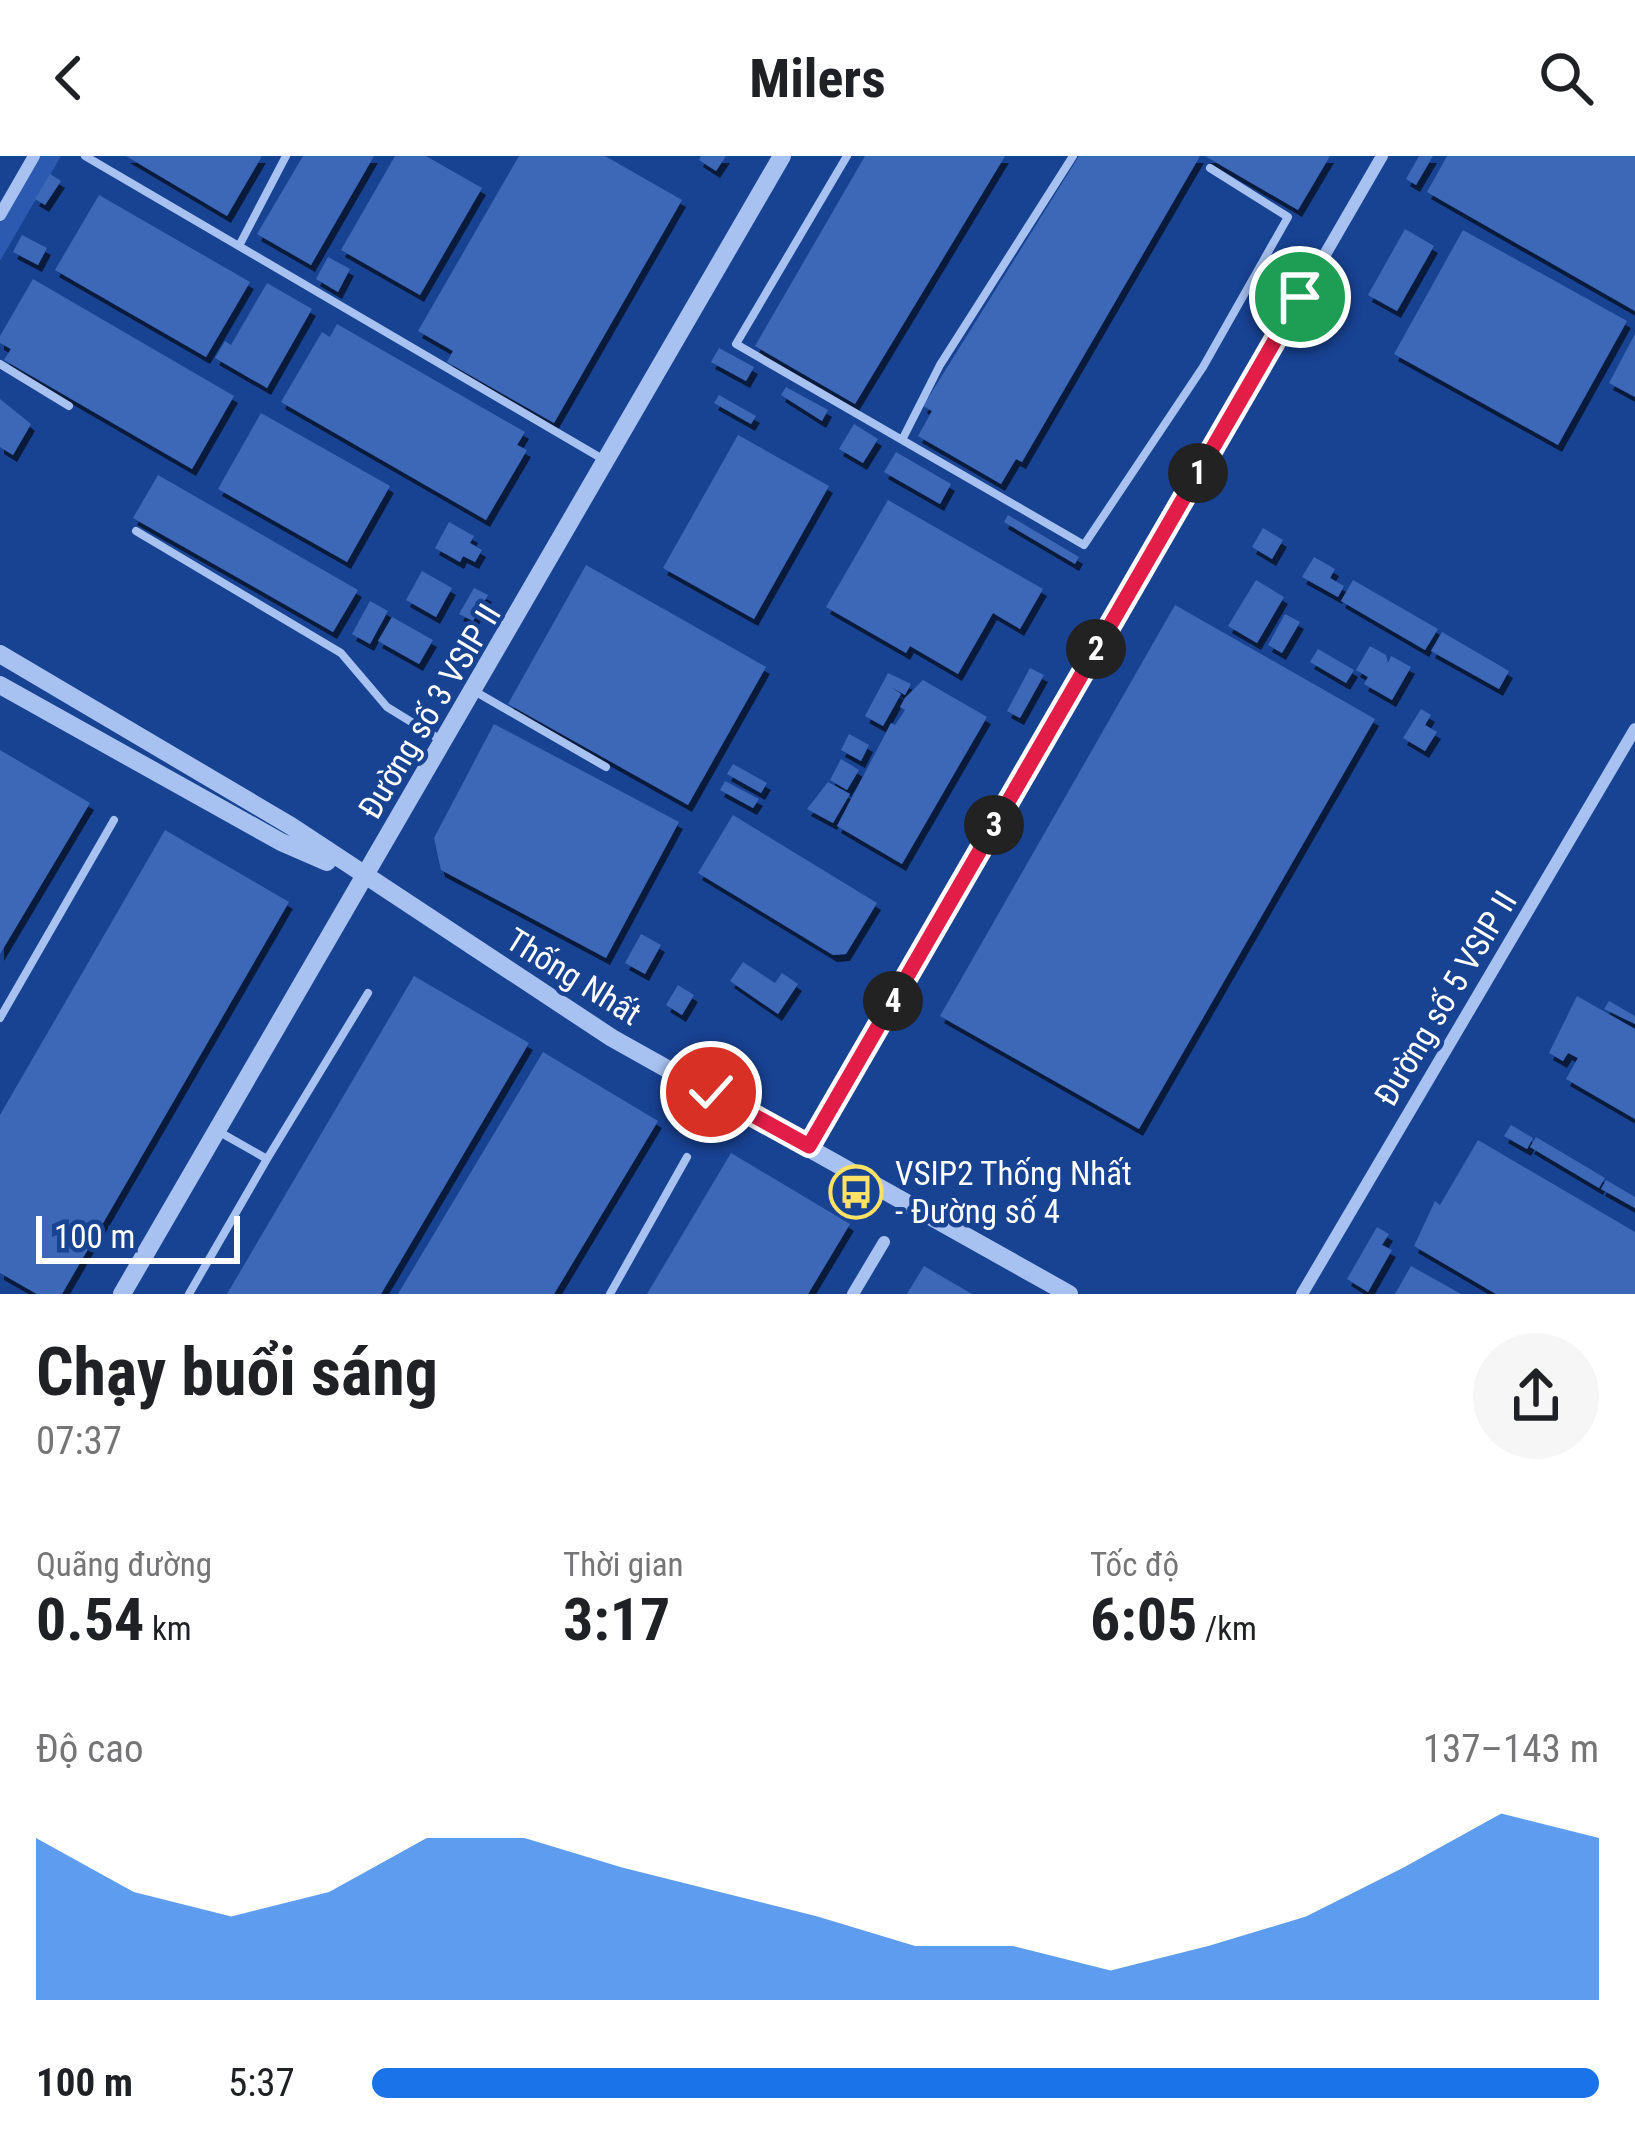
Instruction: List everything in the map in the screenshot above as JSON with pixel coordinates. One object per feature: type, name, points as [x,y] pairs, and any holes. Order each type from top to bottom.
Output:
[{"type":"street","points":[[0,215],[34,156]]},
{"type":"street","name":"Đường số 3 VSIP II","points":[[122,1294],[476,692],[782,156]]},
{"type":"street","points":[[809,1146],[1382,156]]},
{"type":"street","name":"Thống Nhất","points":[[0,654],[292,826],[612,1038],[1069,1294]]},
{"type":"street","name":"Thống Nhất","points":[[0,685],[281,842],[365,878]]},
{"type":"street","name":"Đường số 5 VSIP II","points":[[1302,1294],[1635,729]]},
{"type":"street","points":[[853,1294],[884,1242]]},
{"type":"lane","points":[[85,156],[608,462]]},
{"type":"lane","points":[[240,244],[286,156]]},
{"type":"lane","points":[[848,156],[736,344],[1084,545],[1202,368],[1288,217],[1210,168]]},
{"type":"lane","points":[[902,440],[940,365],[1072,156]]},
{"type":"lane","points":[[0,364],[69,406]]},
{"type":"lane","points":[[136,531],[341,653],[410,727],[445,742]]},
{"type":"lane","points":[[476,692],[606,767]]},
{"type":"lane","points":[[0,1018],[114,820]]},
{"type":"lane","points":[[189,1294],[368,993]]},
{"type":"lane","points":[[216,1130],[267,1159]]},
{"type":"lane","points":[[610,1294],[687,1157]]},
{"type":"shaded area","points":[[36,156],[61,156],[0,261],[0,218]]},
{"type":"building","points":[[126,156],[262,156],[227,216]]},
{"type":"building","points":[[303,156],[374,156],[311,265],[257,234]]},
{"type":"building","points":[[395,156],[426,156],[482,188],[420,295],[341,250]]},
{"type":"building","points":[[519,156],[605,156],[682,200],[554,423],[447,362],[453,351],[418,331]]},
{"type":"building","points":[[701,156],[726,156],[716,171],[699,160]]},
{"type":"building","points":[[865,156],[1005,156],[855,404],[755,346]]},
{"type":"building","points":[[1079,156],[1200,156],[1022,462],[1016,459],[1001,484],[918,436],[932,411],[923,406]]},
{"type":"building","points":[[1205,156],[1330,156],[1298,210]]},
{"type":"building","points":[[1419,156],[1433,156],[1416,185],[1406,179]]},
{"type":"building","points":[[1447,156],[1635,156],[1635,311],[1427,192]]},
{"type":"building","points":[[50,174],[61,181],[45,205],[35,199]]},
{"type":"building","points":[[99,195],[250,282],[206,357],[55,270]]},
{"type":"building","points":[[1405,229],[1434,246],[1397,311],[1368,295]]},
{"type":"building","points":[[1463,230],[1627,321],[1558,445],[1394,354]]},
{"type":"building","points":[[22,235],[47,248],[38,265],[13,252]]},
{"type":"building","points":[[328,257],[350,269],[338,292],[316,279]]},
{"type":"building","points":[[33,279],[234,396],[192,469],[4,360],[11,349],[0,343],[0,336]]},
{"type":"building","points":[[267,283],[312,309],[267,388],[215,358],[225,341],[231,345]]},
{"type":"building","points":[[337,324],[525,432],[517,445],[527,450],[486,520],[281,402],[322,332],[330,337]]},
{"type":"building","points":[[1635,334],[1635,397],[1609,383]]},
{"type":"building","points":[[719,348],[754,367],[746,381],[711,362]]},
{"type":"building","points":[[786,387],[828,410],[822,421],[781,395]]},
{"type":"building","points":[[719,395],[756,416],[751,424],[714,403]]},
{"type":"building","points":[[0,399],[31,424],[13,455],[0,447]]},
{"type":"building","points":[[261,413],[390,486],[347,562],[218,489]]},
{"type":"building","points":[[854,424],[878,439],[863,463],[839,449]]},
{"type":"building","points":[[738,435],[829,486],[754,619],[663,568]]},
{"type":"building","points":[[896,452],[951,484],[940,504],[884,472]]},
{"type":"building","points":[[158,475],[358,590],[333,632],[133,518]]},
{"type":"building","points":[[888,500],[1043,589],[1020,629],[993,613],[958,674],[910,646],[906,653],[826,607]]},
{"type":"building","points":[[1008,515],[1079,557],[1075,564],[1004,522]]},
{"type":"building","points":[[449,522],[474,536],[470,543],[482,550],[475,562],[463,556],[460,562],[435,548]]},
{"type":"building","points":[[1263,528],[1283,540],[1272,559],[1252,547]]},
{"type":"building","points":[[1314,557],[1335,569],[1330,578],[1344,586],[1338,597],[1302,577]]},
{"type":"building","points":[[586,565],[766,667],[688,805],[508,704]]},
{"type":"building","points":[[422,571],[452,588],[436,617],[406,600]]},
{"type":"building","points":[[1256,580],[1284,597],[1257,643],[1228,626]]},
{"type":"building","points":[[1353,580],[1438,629],[1425,650],[1341,601]]},
{"type":"building","points":[[474,588],[488,595],[473,621],[459,614]]},
{"type":"building","points":[[370,601],[388,611],[370,644],[352,634]]},
{"type":"building","points":[[1175,605],[1375,719],[1139,1129],[940,1016]]},
{"type":"building","points":[[1285,614],[1300,622],[1282,653],[1268,645]]},
{"type":"building","points":[[392,617],[433,640],[419,664],[378,641]]},
{"type":"building","points":[[1442,632],[1509,671],[1499,689],[1431,651]]},
{"type":"building","points":[[1370,646],[1386,655],[1388,663],[1391,656],[1411,667],[1392,700],[1364,684],[1368,677],[1356,670]]},
{"type":"building","points":[[1318,649],[1354,670],[1346,683],[1310,662]]},
{"type":"building","points":[[1030,668],[1044,675],[1020,718],[1007,711]]},
{"type":"building","points":[[888,673],[911,684],[905,695],[891,687],[901,694],[883,726],[865,716]]},
{"type":"building","points":[[923,680],[987,717],[902,864],[837,826],[891,723],[895,725],[905,710],[900,707],[905,698]]},
{"type":"building","points":[[1421,709],[1431,715],[1425,725],[1437,732],[1425,751],[1403,738]]},
{"type":"building","points":[[494,724],[679,822],[606,958],[441,870],[434,838]]},
{"type":"building","points":[[849,734],[869,745],[861,761],[841,750]]},
{"type":"building","points":[[0,750],[90,803],[0,954]]},
{"type":"building","points":[[841,759],[859,770],[847,790],[830,780]]},
{"type":"building","points":[[733,764],[767,783],[761,793],[727,774]]},
{"type":"building","points":[[725,781],[759,799],[753,808],[720,790]]},
{"type":"building","points":[[828,782],[850,794],[833,823],[807,809]]},
{"type":"building","points":[[733,815],[877,903],[846,954],[833,955],[698,873]]},
{"type":"building","points":[[165,830],[289,902],[62,1294],[37,1294],[0,1273],[0,1115]]},
{"type":"building","points":[[641,934],[661,945],[645,974],[625,963]]},
{"type":"building","points":[[743,962],[775,983],[782,973],[798,984],[778,1014],[730,981]]},
{"type":"building","points":[[414,976],[529,1043],[381,1294],[227,1294]]},
{"type":"building","points":[[678,985],[694,995],[682,1015],[666,1005]]},
{"type":"building","points":[[1577,996],[1635,1029],[1635,1119],[1566,1079],[1578,1058],[1568,1053],[1563,1061],[1549,1053]]},
{"type":"building","points":[[1609,1001],[1635,1016],[1635,1024],[1604,1009]]},
{"type":"building","points":[[543,1052],[658,1121],[554,1294],[398,1294]]},
{"type":"building","points":[[1511,1125],[1533,1138],[1527,1149],[1504,1136]]},
{"type":"building","points":[[1536,1137],[1605,1178],[1599,1188],[1530,1147]]},
{"type":"building","points":[[1478,1140],[1635,1232],[1635,1294],[1496,1294],[1414,1246],[1435,1201],[1440,1205]]},
{"type":"building","points":[[731,1153],[850,1224],[808,1294],[647,1294]]},
{"type":"building","points":[[1606,1180],[1635,1197],[1635,1208],[1601,1189]]},
{"type":"building","points":[[1377,1227],[1389,1234],[1382,1245],[1392,1250],[1368,1292],[1347,1279]]},
{"type":"building","points":[[924,1266],[972,1294],[907,1294]]},
{"type":"building","points":[[1411,1266],[1461,1294],[1395,1294]]},
{"type":"place","name":"VSIP2 Thống Nhất - Đường số 4","points":[[856,1192]]},
{"type":"route","points":[[711,1092],[809,1146],[1300,297]]}]
